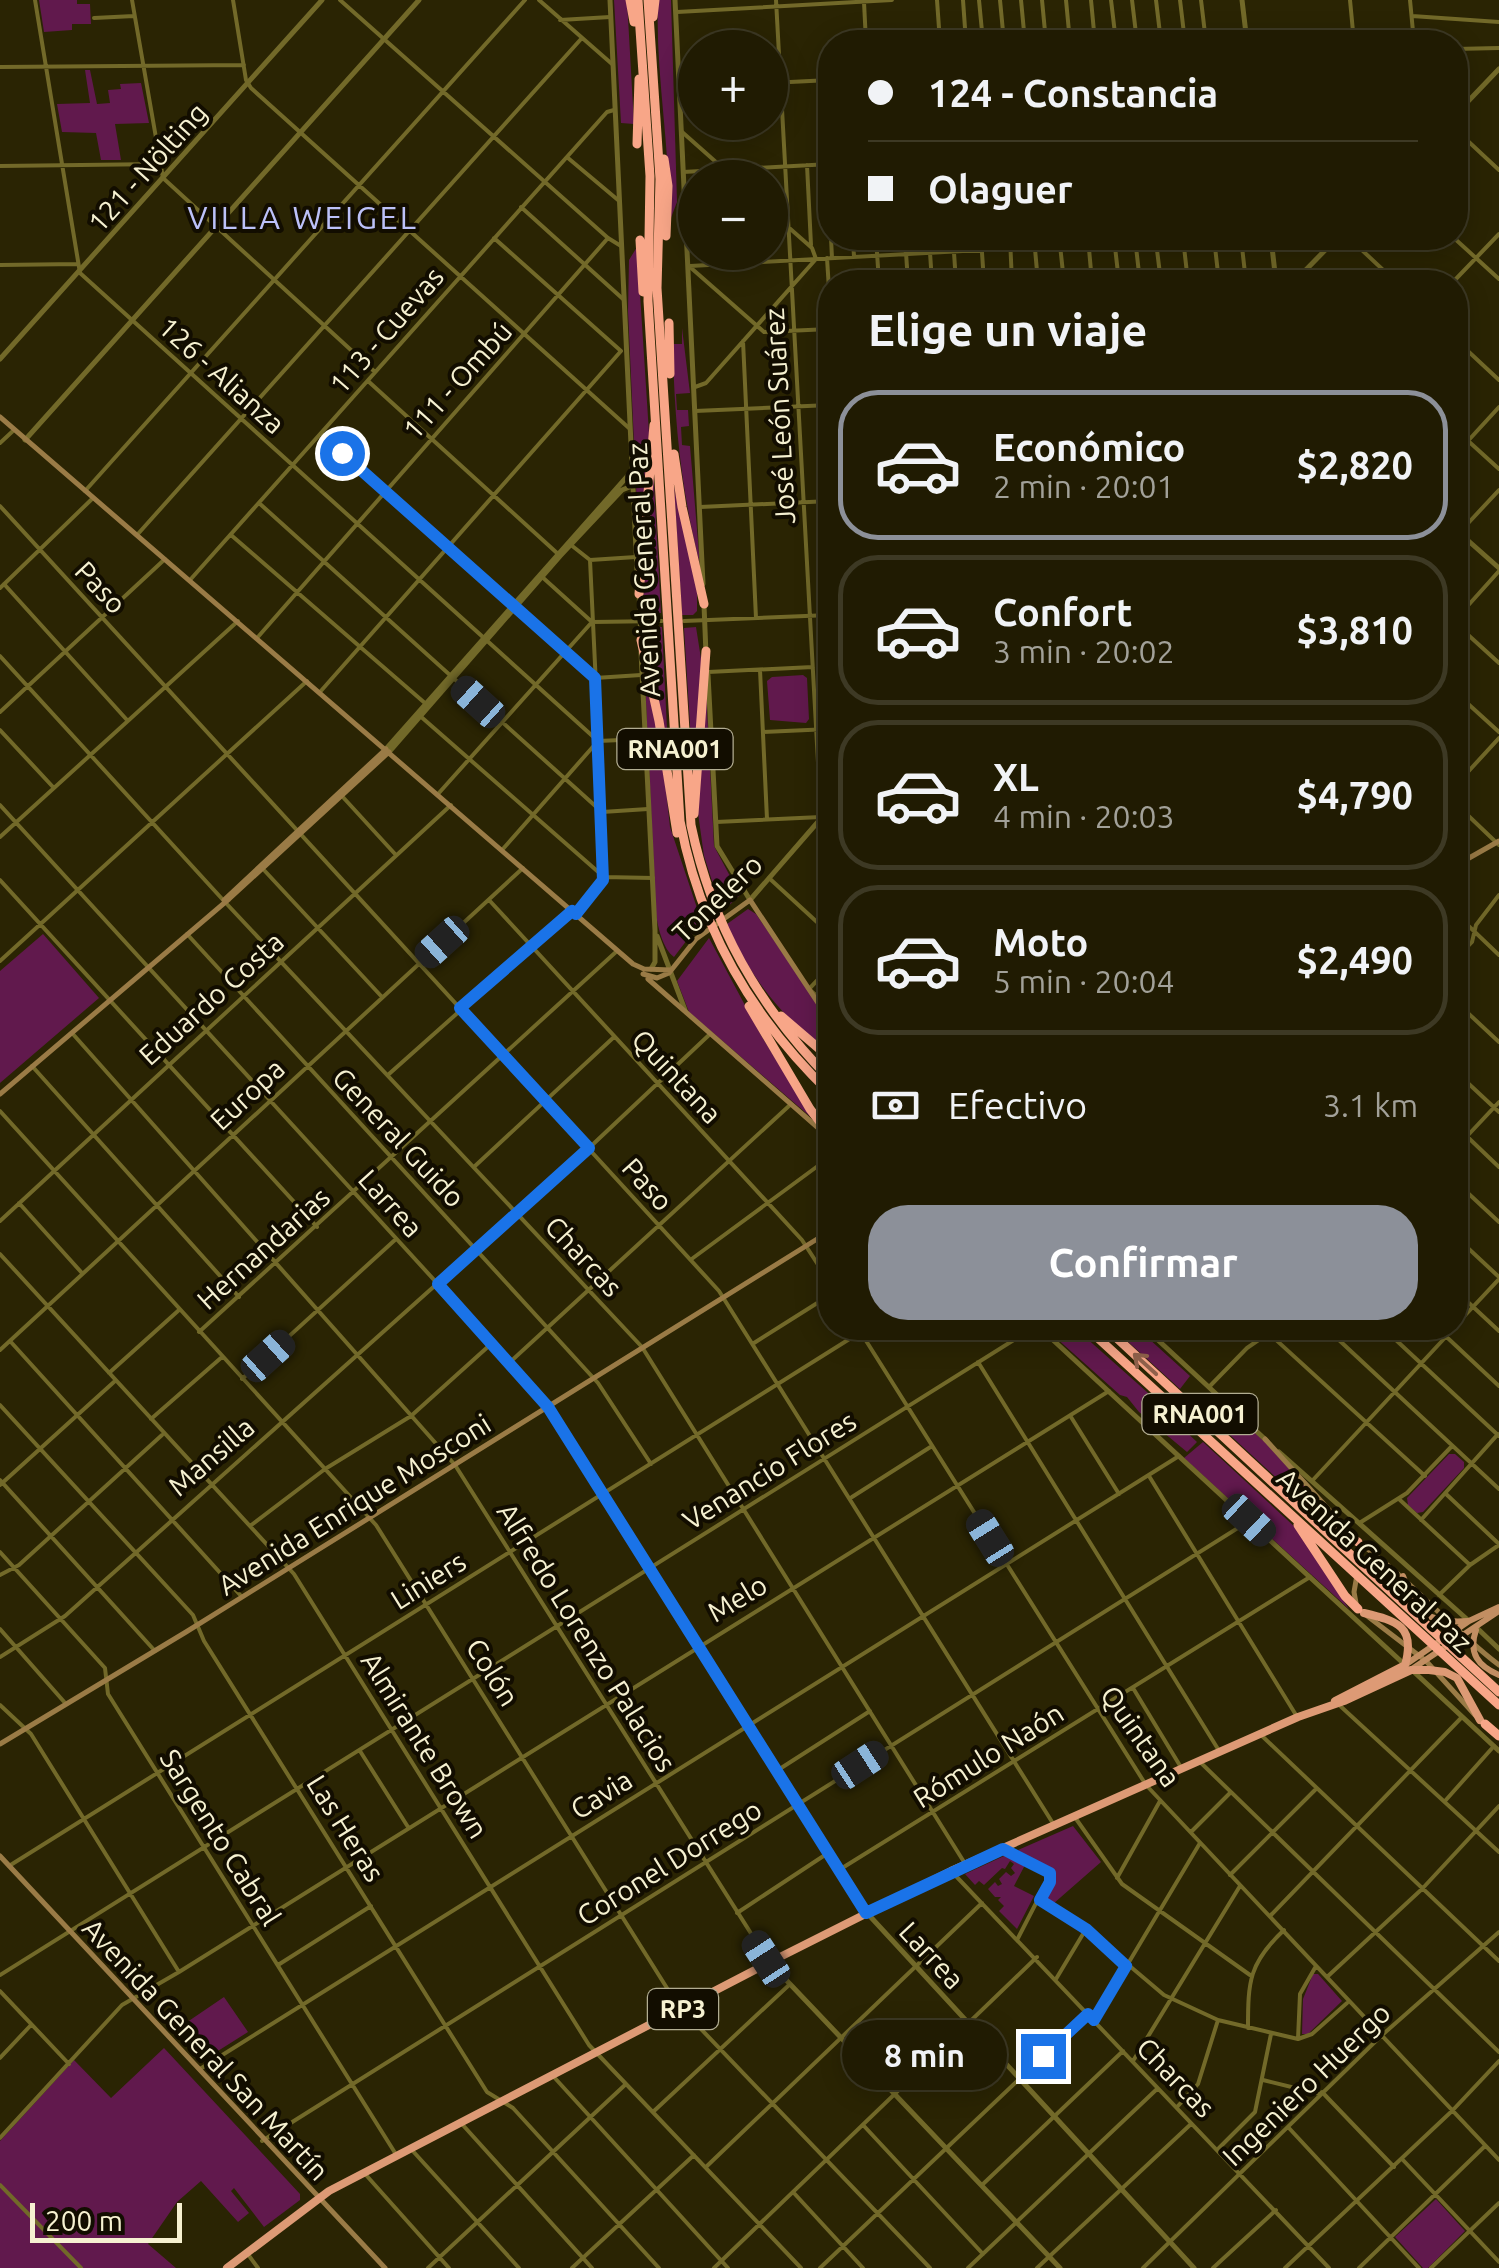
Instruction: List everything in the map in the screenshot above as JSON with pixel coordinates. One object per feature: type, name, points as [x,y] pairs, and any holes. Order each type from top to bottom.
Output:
[{"type":"highway","points":[[634,0],[644,63]]},
{"type":"highway","points":[[636,144],[637,91],[651,0]]},
{"type":"highway","name":"Avenida General Paz","points":[[644,63],[656,113],[660,179],[657,288],[672,610],[695,867],[738,981],[772,1030],[818,1080]]},
{"type":"highway","name":"Avenida General Paz","points":[[644,63],[650,158],[647,272],[652,338],[664,406]]},
{"type":"highway","points":[[656,113],[668,186],[666,236]]},
{"type":"highway","points":[[640,240],[640,280],[652,338]]},
{"type":"highway","points":[[639,594],[670,364],[669,323]]},
{"type":"highway","points":[[664,406],[704,604]]},
{"type":"highway","points":[[640,640],[645,676],[660,721],[674,821],[695,867]]},
{"type":"highway","points":[[695,867],[694,802],[706,651]]},
{"type":"highway","name":"Avenida General Paz","points":[[719,933],[789,1034],[818,1065]]},
{"type":"highway","points":[[738,981],[752,1014],[818,1120]]},
{"type":"highway","points":[[755,988],[818,1049]]},
{"type":"highway","name":"Avenida General Paz","points":[[1099,1340],[1289,1504]]},
{"type":"highway","name":"Avenida General Paz","points":[[1118,1340],[1499,1705]]},
{"type":"highway","points":[[1289,1504],[1358,1542]]},
{"type":"highway","points":[[1289,1504],[1345,1596],[1360,1611],[1387,1619],[1404,1630],[1410,1646],[1408,1668],[1452,1674],[1498,1740]]},
{"type":"highway","name":"Avenida General Paz","points":[[1455,1659],[1499,1692]]},
{"type":"highway","name":"RP3","points":[[227,2268],[318,2198],[866,1913],[951,1871],[1408,1668]]},
{"type":"main road","points":[[0,418],[645,972],[709,1034],[818,1127]]},
{"type":"main road","points":[[0,1094],[149,969],[388,750]]},
{"type":"main road","points":[[1468,859],[1498,843]]},
{"type":"main road","points":[[750,900],[818,1003]]},
{"type":"main road","name":"Tonelero","points":[[671,970],[696,938],[750,900]]},
{"type":"main road","points":[[645,972],[671,970]]},
{"type":"main road","name":"Avenida Enrique Mosconi","points":[[0,1744],[818,1238]]},
{"type":"main road","points":[[1265,1439],[1358,1542],[1396,1569],[1499,1666]]},
{"type":"main road","points":[[1396,1569],[1382,1564],[1361,1570],[1354,1585],[1360,1611],[1426,1661],[1482,1722]]},
{"type":"main road","points":[[1403,1576],[1426,1616],[1445,1623],[1469,1621]]},
{"type":"main road","points":[[1408,1668],[1469,1621],[1499,1609]]},
{"type":"main road","points":[[1408,1668],[1477,1628],[1499,1609]]},
{"type":"main road","points":[[1477,1628],[1472,1646],[1474,1656],[1499,1676]]},
{"type":"main road","name":"Avenida General San Martín","points":[[0,1856],[385,2268]]},
{"type":"street","points":[[35,0],[80,273]]},
{"type":"street","points":[[132,0],[163,178],[376,372]]},
{"type":"street","points":[[232,0],[248,84],[630,429]]},
{"type":"street","name":"121 - Nölting","points":[[0,360],[322,0]]},
{"type":"street","points":[[340,0],[621,246]]},
{"type":"street","points":[[25,440],[419,0]]},
{"type":"street","points":[[85,491],[524,0]]},
{"type":"street","points":[[538,0],[612,64]]},
{"type":"street","points":[[610,0],[640,640]]},
{"type":"street","points":[[674,0],[678,89]]},
{"type":"street","points":[[675,12],[776,3],[892,0]]},
{"type":"street","points":[[937,0],[939,30]]},
{"type":"street","points":[[963,0],[965,30]]},
{"type":"street","points":[[979,0],[982,30]]},
{"type":"street","points":[[1000,0],[1003,30]]},
{"type":"street","points":[[1021,0],[1024,30]]},
{"type":"street","points":[[1042,0],[1045,30]]},
{"type":"street","points":[[1066,0],[1069,30]]},
{"type":"street","points":[[1090,0],[1094,30]]},
{"type":"street","points":[[1111,0],[1115,30]]},
{"type":"street","points":[[1132,0],[1136,30]]},
{"type":"street","points":[[1156,0],[1160,30]]},
{"type":"street","points":[[1180,0],[1184,30]]},
{"type":"street","points":[[1201,0],[1205,30]]},
{"type":"street","points":[[1242,0],[1246,30]]},
{"type":"street","points":[[1350,0],[1353,30]]},
{"type":"street","points":[[1410,0],[1413,30]]},
{"type":"street","points":[[864,1],[865,30]]},
{"type":"street","name":"José León Suárez","points":[[776,3],[777,30]]},
{"type":"street","points":[[94,18],[135,16]]},
{"type":"street","points":[[560,20],[610,16]]},
{"type":"street","points":[[1412,16],[1499,22]]},
{"type":"street","points":[[137,535],[581,39]]},
{"type":"street","points":[[1468,49],[1499,48]]},
{"type":"street","points":[[0,67],[244,65]]},
{"type":"street","points":[[1468,101],[1499,69]]},
{"type":"street","points":[[788,83],[818,81]]},
{"type":"street","name":"113 - Cuevas","points":[[190,580],[521,207],[607,112],[614,110]]},
{"type":"street","points":[[690,140],[714,160]]},
{"type":"street","points":[[1468,142],[1499,170]]},
{"type":"street","points":[[567,157],[618,200]]},
{"type":"street","points":[[0,166],[160,164]]},
{"type":"street","points":[[788,166],[818,164]]},
{"type":"street","points":[[807,165],[812,248],[816,258]]},
{"type":"street","points":[[521,207],[623,299]]},
{"type":"street","points":[[788,227],[812,248]]},
{"type":"street","name":"José León Suárez","points":[[788,227],[818,758]]},
{"type":"street","points":[[1464,270],[1499,234]]},
{"type":"street","points":[[494,238],[624,351]]},
{"type":"street","name":"111 - Ombú","points":[[257,638],[608,238]]},
{"type":"street","points":[[830,250],[830,270]]},
{"type":"street","points":[[854,250],[854,256]]},
{"type":"street","points":[[877,250],[878,270]]},
{"type":"street","points":[[906,250],[907,270]]},
{"type":"street","points":[[790,260],[982,250],[983,270]]},
{"type":"street","points":[[1306,270],[1326,250]]},
{"type":"street","points":[[1362,250],[1383,270]]},
{"type":"street","points":[[1467,250],[1499,280]]},
{"type":"street","points":[[954,251],[955,270]]},
{"type":"street","points":[[931,252],[932,270]]},
{"type":"street","points":[[694,388],[706,383],[816,258]]},
{"type":"street","points":[[0,265],[78,264]]},
{"type":"street","points":[[688,270],[717,848],[750,900]]},
{"type":"street","points":[[692,270],[756,327],[769,333],[818,330]]},
{"type":"street","name":"126 - Alianza","points":[[80,273],[598,742]]},
{"type":"street","points":[[743,341],[756,618]]},
{"type":"street","points":[[1468,350],[1499,380]]},
{"type":"street","points":[[320,692],[624,351]]},
{"type":"street","points":[[368,381],[559,554]]},
{"type":"street","points":[[695,412],[818,406]]},
{"type":"street","points":[[1499,407],[1468,441],[1499,469]]},
{"type":"street","points":[[0,443],[14,430]]},
{"type":"street","points":[[321,434],[595,678],[645,676],[644,739],[655,962],[645,972]]},
{"type":"street","points":[[569,544],[632,471]]},
{"type":"street","points":[[388,750],[559,554],[622,490],[632,486]]},
{"type":"street","points":[[1468,520],[1499,490]]},
{"type":"street","points":[[93,498],[2,586],[127,720]]},
{"type":"street","points":[[700,507],[818,501]]},
{"type":"street","points":[[259,504],[602,812],[648,809]]},
{"type":"street","name":"Paso","points":[[0,506],[724,1297],[1054,1825]]},
{"type":"street","points":[[231,535],[426,704]]},
{"type":"street","points":[[1468,541],[1499,570],[1468,607]]},
{"type":"street","points":[[569,544],[590,560],[636,557]]},
{"type":"street","points":[[0,712],[166,559]]},
{"type":"street","points":[[388,1075],[574,912],[604,877],[590,560]]},
{"type":"street","points":[[540,575],[592,622],[673,625],[818,616]]},
{"type":"street","points":[[0,837],[238,621]]},
{"type":"street","points":[[438,794],[592,622]]},
{"type":"street","points":[[1468,634],[1499,663]]},
{"type":"street","name":"Charcas","points":[[0,656],[642,1348],[966,1865]]},
{"type":"street","points":[[708,672],[813,667]]},
{"type":"street","points":[[760,670],[767,819]]},
{"type":"street","points":[[418,715],[452,679]]},
{"type":"street","points":[[1,957],[307,681]]},
{"type":"street","points":[[1468,705],[1499,736],[1468,771]]},
{"type":"street","points":[[418,715],[604,877],[653,878]]},
{"type":"street","points":[[763,732],[816,729]]},
{"type":"street","points":[[0,730],[53,787]]},
{"type":"street","points":[[502,850],[598,742],[644,739]]},
{"type":"street","points":[[339,794],[395,854]]},
{"type":"street","name":"Larrea","points":[[0,805],[548,1407],[866,1913],[1194,2268]]},
{"type":"street","name":"Eduardo Costa","points":[[0,1221],[451,805]]},
{"type":"street","points":[[1468,815],[1498,843]]},
{"type":"street","points":[[715,822],[818,817]]},
{"type":"street","name":"Tonelero","points":[[750,900],[818,822]]},
{"type":"street","points":[[261,867],[382,997]]},
{"type":"street","name":"Europa","points":[[0,1350],[523,868]]},
{"type":"street","points":[[769,878],[818,923]]},
{"type":"street","points":[[0,880],[317,1227]]},
{"type":"street","points":[[1468,946],[1476,925],[1499,895]]},
{"type":"street","name":"Quintana","points":[[488,900],[806,1246],[818,1264]]},
{"type":"street","points":[[1492,904],[1499,910]]},
{"type":"street","points":[[1468,926],[1499,955]]},
{"type":"street","points":[[654,930],[686,1013]]},
{"type":"street","name":"General Guido","points":[[187,934],[594,1378],[651,1464]]},
{"type":"street","name":"Hernandarias","points":[[200,1332],[618,951]]},
{"type":"street","points":[[818,980],[809,989],[818,997]]},
{"type":"street","points":[[1468,1013],[1499,1042]]},
{"type":"street","name":"Alfredo Lorenzo Palacios","points":[[72,1033],[455,1464],[770,1963],[1060,2268]]},
{"type":"street","name":"Mansilla","points":[[0,1658],[60,1620],[360,1355],[709,1034]]},
{"type":"street","points":[[474,1167],[614,1037]]},
{"type":"street","points":[[32,1066],[239,1296]]},
{"type":"street","points":[[1468,1083],[1496,1110]]},
{"type":"street","points":[[1468,1135],[1496,1110],[1499,1102]]},
{"type":"street","points":[[509,1363],[790,1105]]},
{"type":"street","name":"Colón","points":[[0,1111],[370,1518],[428,1604],[675,2002],[930,2268]]},
{"type":"street","points":[[1468,1137],[1499,1166]]},
{"type":"street","points":[[691,1259],[818,1166]]},
{"type":"street","points":[[1468,1193],[1499,1222]]},
{"type":"street","points":[[19,1202],[82,1273]]},
{"type":"street","points":[[242,1379],[396,1239]]},
{"type":"street","points":[[1468,1248],[1499,1278],[1468,1312]]},
{"type":"street","name":"Almirante Brown","points":[[0,1254],[288,1568],[596,2053],[802,2268]]},
{"type":"street","points":[[1468,1302],[1499,1331]]},
{"type":"street","points":[[754,1343],[818,1303]]},
{"type":"street","name":"Hernandarias","points":[[110,1373],[179,1310]]},
{"type":"street","name":"Liniers","points":[[9,1866],[844,1340]]},
{"type":"street","name":"Quintana","points":[[865,1340],[1146,1785],[1499,2160]]},
{"type":"street","name":"Venancio Flores","points":[[0,1976],[1016,1340]]},
{"type":"street","name":"Avenida General Paz","points":[[1050,1340],[1408,1668],[1462,1716],[1498,1740]]},
{"type":"street","name":"Avenida General Paz","points":[[1161,1340],[1265,1439],[1499,1648]]},
{"type":"street","points":[[1209,1387],[1258,1340]]},
{"type":"street","points":[[1278,1340],[1425,1476]]},
{"type":"street","points":[[1339,1340],[1499,1489]]},
{"type":"street","points":[[1396,1340],[1499,1434],[1421,1520]]},
{"type":"street","points":[[1312,1481],[1442,1340]]},
{"type":"street","points":[[1450,1340],[1499,1386]]},
{"type":"street","points":[[10,1342],[242,1597]]},
{"type":"street","points":[[250,1526],[325,1469],[411,1416],[491,1344]]},
{"type":"street","points":[[151,1419],[222,1357]]},
{"type":"street","points":[[978,1362],[1220,1752]]},
{"type":"street","points":[[116,1381],[1,1483],[155,1651]]},
{"type":"street","name":"Melo","points":[[0,2138],[122,2005],[1109,1391]]},
{"type":"street","name":"Las Heras","points":[[0,1405],[194,1615],[487,2092],[513,2108],[659,2268]]},
{"type":"street","points":[[1070,1416],[1119,1494]]},
{"type":"street","points":[[0,1575],[51,1536],[164,1433]]},
{"type":"street","points":[[850,1498],[932,1446]]},
{"type":"street","points":[[1360,1524],[1399,1499],[1452,1446]]},
{"type":"street","name":"Cavia","points":[[197,2070],[1180,1456]]},
{"type":"street","points":[[1150,1476],[1298,1717]]},
{"type":"street","points":[[1439,1595],[1499,1544],[1446,1493]]},
{"type":"street","points":[[1399,1499],[1470,1565]]},
{"type":"street","name":"Coronel Dorrego","points":[[262,2140],[1249,1520]]},
{"type":"street","name":"Sargento Cabral","points":[[0,1552],[104,1668],[108,1694],[397,2156]]},
{"type":"street","name":"Rómulo Naón","points":[[839,1870],[1310,1577]]},
{"type":"street","points":[[0,1629],[66,1704]]},
{"type":"street","points":[[1132,1688],[1182,1769]]},
{"type":"street","points":[[1335,1702],[1499,1852]]},
{"type":"street","points":[[0,1705],[31,1734],[180,1972]]},
{"type":"street","points":[[778,1770],[870,1711]]},
{"type":"street","points":[[1270,1916],[1462,1716]]},
{"type":"street","points":[[1260,1734],[1499,1961]]},
{"type":"street","points":[[1445,1801],[1498,1740]]},
{"type":"street","points":[[360,1751],[408,1828]]},
{"type":"street","points":[[1198,1761],[1499,2052]]},
{"type":"street","points":[[1230,1874],[1316,1788]]},
{"type":"street","points":[[1190,1833],[1230,1793]]},
{"type":"street","points":[[1117,1878],[1160,1801]]},
{"type":"street","points":[[1327,1977],[1422,1888],[1499,1806]]},
{"type":"street","points":[[1074,1816],[1117,1878],[1250,1975]]},
{"type":"street","points":[[1094,2020],[1200,1843]]},
{"type":"street","points":[[1003,1849],[1047,1870],[1050,1876],[1017,1940]]},
{"type":"street","points":[[737,1912],[828,1854]]},
{"type":"street","name":"Charcas","points":[[951,1871],[1329,2268]]},
{"type":"street","points":[[1133,2061],[1240,1885]]},
{"type":"street","points":[[1040,1900],[1086,1929],[1126,1966],[1172,2000],[1218,2020],[1298,2039],[1312,2034],[1348,2001]]},
{"type":"street","points":[[706,2167],[982,1902]]},
{"type":"street","points":[[278,1966],[371,1906]]},
{"type":"street","points":[[1056,1980],[1086,1929]]},
{"type":"street","points":[[1248,2029],[1250,1975],[1268,1945],[1284,1930]]},
{"type":"street","name":"Ingeniero Huergo","points":[[1143,2268],[1381,2036],[1499,1932]]},
{"type":"street","points":[[714,2268],[1036,1958]]},
{"type":"street","points":[[1298,2039],[1300,1994],[1316,1966]]},
{"type":"street","points":[[654,2111],[791,1984]]},
{"type":"street","points":[[0,1990],[69,2064]]},
{"type":"street","points":[[820,2268],[1088,2014]]},
{"type":"street","points":[[1177,2107],[1198,2084],[1218,2020]]},
{"type":"street","points":[[0,2058],[31,2025]]},
{"type":"street","points":[[1218,2149],[1253,2115],[1270,2034]]},
{"type":"street","points":[[982,2185],[1123,2051]]},
{"type":"street","points":[[1285,2268],[1402,2160],[1499,2062]]},
{"type":"street","points":[[553,2075],[728,2268]]},
{"type":"street","points":[[1262,2080],[1321,2093],[1394,2167]]},
{"type":"street","points":[[428,2268],[626,2084]]},
{"type":"street","points":[[968,2268],[1158,2088]]},
{"type":"street","points":[[1038,2268],[1192,2122]]},
{"type":"street","points":[[461,2123],[592,2268]]},
{"type":"street","points":[[864,2126],[982,2254]]},
{"type":"street","points":[[1288,2126],[1419,2268]]},
{"type":"street","points":[[1359,2268],[1485,2146]]},
{"type":"street","points":[[411,2148],[520,2268]]},
{"type":"street","points":[[572,2268],[694,2155]]},
{"type":"street","points":[[1402,2160],[1499,2262]]},
{"type":"street","points":[[364,2173],[449,2268]]},
{"type":"street","points":[[0,2185],[81,2268]]},
{"type":"street","points":[[792,2192],[864,2268]]},
{"type":"street","points":[[1432,2268],[1499,2203]]},
{"type":"street","points":[[1213,2268],[1276,2210]]},
{"type":"street","points":[[247,2253],[258,2268]]},
{"type":"shaded area","points":[[39,0],[90,4],[91,24],[72,24],[72,30],[44,32]]},
{"type":"shaded area","points":[[614,0],[627,0],[634,124],[621,123]]},
{"type":"shaded area","points":[[658,0],[671,0],[677,202],[669,223],[659,56]]},
{"type":"shaded area","points":[[85,70],[90,70],[97,104],[110,103],[108,90],[121,89],[120,84],[141,83],[149,123],[115,124],[121,160],[101,160],[96,133],[62,132],[57,104],[90,103]]},
{"type":"shaded area","points":[[637,247],[649,433],[639,552],[628,311],[629,260]]},
{"type":"shaded area","points":[[682,328],[690,393],[676,394],[677,410],[688,410],[689,426],[681,427],[682,445],[690,446],[700,565],[684,487],[676,409],[673,344],[682,344]]},
{"type":"shaded area","points":[[653,467],[661,613],[648,613],[643,584]]},
{"type":"shaded area","points":[[674,487],[697,591],[697,611],[693,615],[682,615]]},
{"type":"shaded area","points":[[649,626],[662,627],[668,749],[646,648]]},
{"type":"shaded area","points":[[696,627],[702,665],[693,774],[684,628]]},
{"type":"shaded area","points":[[772,677],[807,678],[809,719],[806,723],[770,720],[767,681]]},
{"type":"shaded area","points":[[645,681],[661,743],[670,827],[703,926],[674,957],[664,944],[656,914]]},
{"type":"shaded area","points":[[706,689],[714,846],[740,895],[722,912],[704,856],[697,806]]},
{"type":"shaded area","points":[[748,909],[756,914],[818,1004],[818,1044],[797,1027],[757,980],[727,924]]},
{"type":"shaded area","points":[[43,934],[99,998],[0,1083],[0,971]]},
{"type":"shaded area","points":[[709,938],[762,1037],[813,1119],[689,1012],[677,981]]},
{"type":"shaded area","points":[[1058,1340],[1088,1340],[1183,1424],[1181,1427],[1197,1442],[1187,1452],[1127,1397]]},
{"type":"shaded area","points":[[1126,1340],[1150,1340],[1190,1376],[1180,1389]]},
{"type":"shaded area","points":[[1230,1409],[1347,1533],[1306,1505],[1219,1425]]},
{"type":"shaded area","points":[[1203,1442],[1296,1528],[1349,1609],[1184,1458]]},
{"type":"shaded area","points":[[1449,1454],[1464,1462],[1464,1468],[1423,1512],[1417,1513],[1408,1505],[1407,1498]]},
{"type":"shaded area","points":[[1073,1826],[1101,1862],[1053,1904],[1044,1897],[1054,1879],[1053,1873],[1018,1850]]},
{"type":"shaded area","points":[[1004,1856],[1025,1865],[1014,1886],[1034,1896],[1017,1929],[999,1911],[1004,1906],[998,1900],[1001,1897],[995,1897],[988,1889],[995,1882],[998,1886],[1002,1884],[999,1879],[1006,1872],[1011,1876],[1015,1873],[1011,1868],[1014,1864],[1010,1861],[984,1885],[979,1881],[975,1885],[965,1874]]},
{"type":"shaded area","points":[[1313,1974],[1318,1974],[1342,2001],[1308,2034],[1302,2034],[1303,1999]]},
{"type":"shaded area","points":[[224,1997],[248,2032],[202,2061],[174,2031]]},
{"type":"shaded area","points":[[164,2048],[300,2194],[300,2200],[264,2227],[234,2188],[231,2191],[249,2213],[238,2222],[201,2181],[177,2202],[148,2244],[176,2268],[0,2268],[0,2141],[74,2060],[111,2098]]},
{"type":"shaded area","points":[[1436,2199],[1465,2231],[1428,2268],[1423,2268],[1395,2237]]},
{"type":"district","name":"VILLA WEIGEL","points":[[303,217]]},
{"type":"route","points":[[342,453],[595,678],[603,880],[576,914],[572,911],[460,1008],[589,1148],[438,1284],[542,1398],[866,1913],[1003,1849],[1047,1870],[1050,1882],[1040,1900],[1086,1929],[1126,1966],[1094,2020],[1088,2014],[1043,2056]]}]
